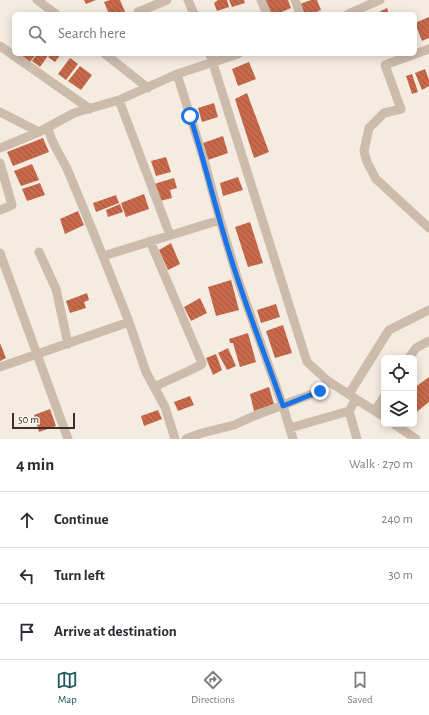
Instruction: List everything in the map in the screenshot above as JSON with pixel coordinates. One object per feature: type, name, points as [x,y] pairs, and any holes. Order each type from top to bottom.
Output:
[{"type":"street","points":[[37,0],[53,12]]},
{"type":"street","points":[[138,12],[167,0]]},
{"type":"street","points":[[188,0],[193,12]]},
{"type":"street","points":[[260,0],[266,12]]},
{"type":"street","points":[[295,0],[299,12]]},
{"type":"street","points":[[350,12],[360,4],[380,0]]},
{"type":"street","points":[[0,46],[12,54]]},
{"type":"street","points":[[417,53],[429,49]]},
{"type":"street","points":[[15,56],[90,108]]},
{"type":"street","points":[[108,56],[148,88]]},
{"type":"street","points":[[0,148],[39,132],[74,113],[119,100],[212,58],[225,56]]},
{"type":"street","points":[[410,56],[385,65],[400,108],[384,113],[369,128],[364,152],[367,162],[376,179],[429,228]]},
{"type":"street","points":[[212,58],[307,362],[328,381],[381,415]]},
{"type":"street","points":[[177,74],[204,160],[237,277],[283,406],[293,439]]},
{"type":"street","points":[[119,100],[170,235]]},
{"type":"street","points":[[0,112],[39,132]]},
{"type":"street","points":[[48,126],[49,134],[66,166],[103,256],[129,322],[146,372],[165,407],[176,439]]},
{"type":"street","points":[[0,163],[12,205],[0,210]]},
{"type":"street","points":[[103,256],[220,220]]},
{"type":"street","points":[[150,241],[202,362],[202,364],[196,368],[154,387]]},
{"type":"street","points":[[39,252],[56,289],[68,344]]},
{"type":"street","points":[[0,253],[68,439]]},
{"type":"street","points":[[356,439],[349,412],[352,397],[389,330],[429,310]]},
{"type":"street","points":[[0,367],[129,322]]},
{"type":"street","points":[[411,355],[416,348],[429,341]]},
{"type":"street","points":[[186,439],[202,433],[234,425],[320,391],[328,381]]},
{"type":"street","points":[[375,411],[381,402]]},
{"type":"street","points":[[290,428],[349,412]]},
{"type":"street","points":[[398,427],[416,439]]},
{"type":"building","points":[[84,0],[96,0],[86,4]]},
{"type":"building","points":[[110,0],[120,0],[125,12],[108,12],[104,2]]},
{"type":"building","points":[[218,0],[227,0],[229,7],[217,11],[214,3]]},
{"type":"building","points":[[229,0],[244,0],[245,3],[232,7]]},
{"type":"building","points":[[263,0],[288,0],[291,8],[282,12],[268,12]]},
{"type":"building","points":[[311,0],[317,0],[321,10],[316,12],[303,12],[300,4]]},
{"type":"building","points":[[387,8],[388,12],[379,12]]},
{"type":"building","points":[[429,17],[429,38],[422,41],[417,28],[417,22]]},
{"type":"building","points":[[22,56],[34,56],[30,62]]},
{"type":"building","points":[[36,56],[48,56],[40,67],[32,61]]},
{"type":"building","points":[[49,56],[60,56],[55,62],[48,57]]},
{"type":"building","points":[[70,58],[78,64],[66,80],[58,74]]},
{"type":"building","points":[[249,62],[256,79],[238,86],[232,69]]},
{"type":"building","points":[[80,66],[92,75],[81,90],[68,81]]},
{"type":"building","points":[[425,69],[429,80],[429,86],[422,90],[415,73]]},
{"type":"building","points":[[412,74],[418,92],[412,94],[406,76]]},
{"type":"building","points":[[247,93],[269,152],[254,158],[235,99]]},
{"type":"building","points":[[214,103],[218,117],[202,122],[198,108]]},
{"type":"building","points":[[223,136],[228,153],[208,160],[203,143]]},
{"type":"building","points":[[43,138],[49,152],[13,166],[7,152]]},
{"type":"building","points":[[166,157],[171,172],[156,176],[151,161]]},
{"type":"building","points":[[32,164],[39,180],[21,186],[14,171]]},
{"type":"building","points":[[238,177],[243,190],[223,196],[220,183]]},
{"type":"building","points":[[174,178],[177,188],[170,190],[172,198],[160,201],[154,184]]},
{"type":"building","points":[[40,183],[45,195],[27,201],[22,189]]},
{"type":"building","points":[[144,194],[149,209],[126,217],[121,203]]},
{"type":"building","points":[[116,195],[119,203],[96,212],[93,203]]},
{"type":"building","points":[[120,204],[123,212],[108,217],[106,210]]},
{"type":"building","points":[[78,211],[84,225],[65,234],[60,219]]},
{"type":"building","points":[[250,222],[263,263],[248,267],[235,227]]},
{"type":"building","points":[[171,243],[180,264],[168,270],[159,250]]},
{"type":"building","points":[[231,280],[239,310],[216,316],[208,287]]},
{"type":"building","points":[[87,293],[89,300],[84,302],[86,308],[70,313],[66,301]]},
{"type":"building","points":[[200,298],[207,313],[191,321],[184,307]]},
{"type":"building","points":[[276,304],[280,317],[261,323],[257,310]]},
{"type":"building","points":[[283,325],[292,353],[275,358],[266,331]]},
{"type":"building","points":[[248,333],[256,362],[240,367],[233,343],[230,343],[229,339]]},
{"type":"building","points":[[0,343],[6,358],[0,361]]},
{"type":"building","points":[[228,348],[236,366],[227,370],[218,353]]},
{"type":"building","points":[[216,354],[222,370],[213,375],[206,358]]},
{"type":"building","points":[[429,377],[429,402],[417,412],[417,391],[417,386]]},
{"type":"building","points":[[269,387],[274,404],[254,411],[250,394]]},
{"type":"building","points":[[190,396],[194,405],[178,411],[174,402]]},
{"type":"building","points":[[50,409],[56,426],[39,432],[34,415]]},
{"type":"building","points":[[158,410],[162,419],[144,426],[141,416]]},
{"type":"route","points":[[190,116],[237,277],[283,406],[320,391]]}]
